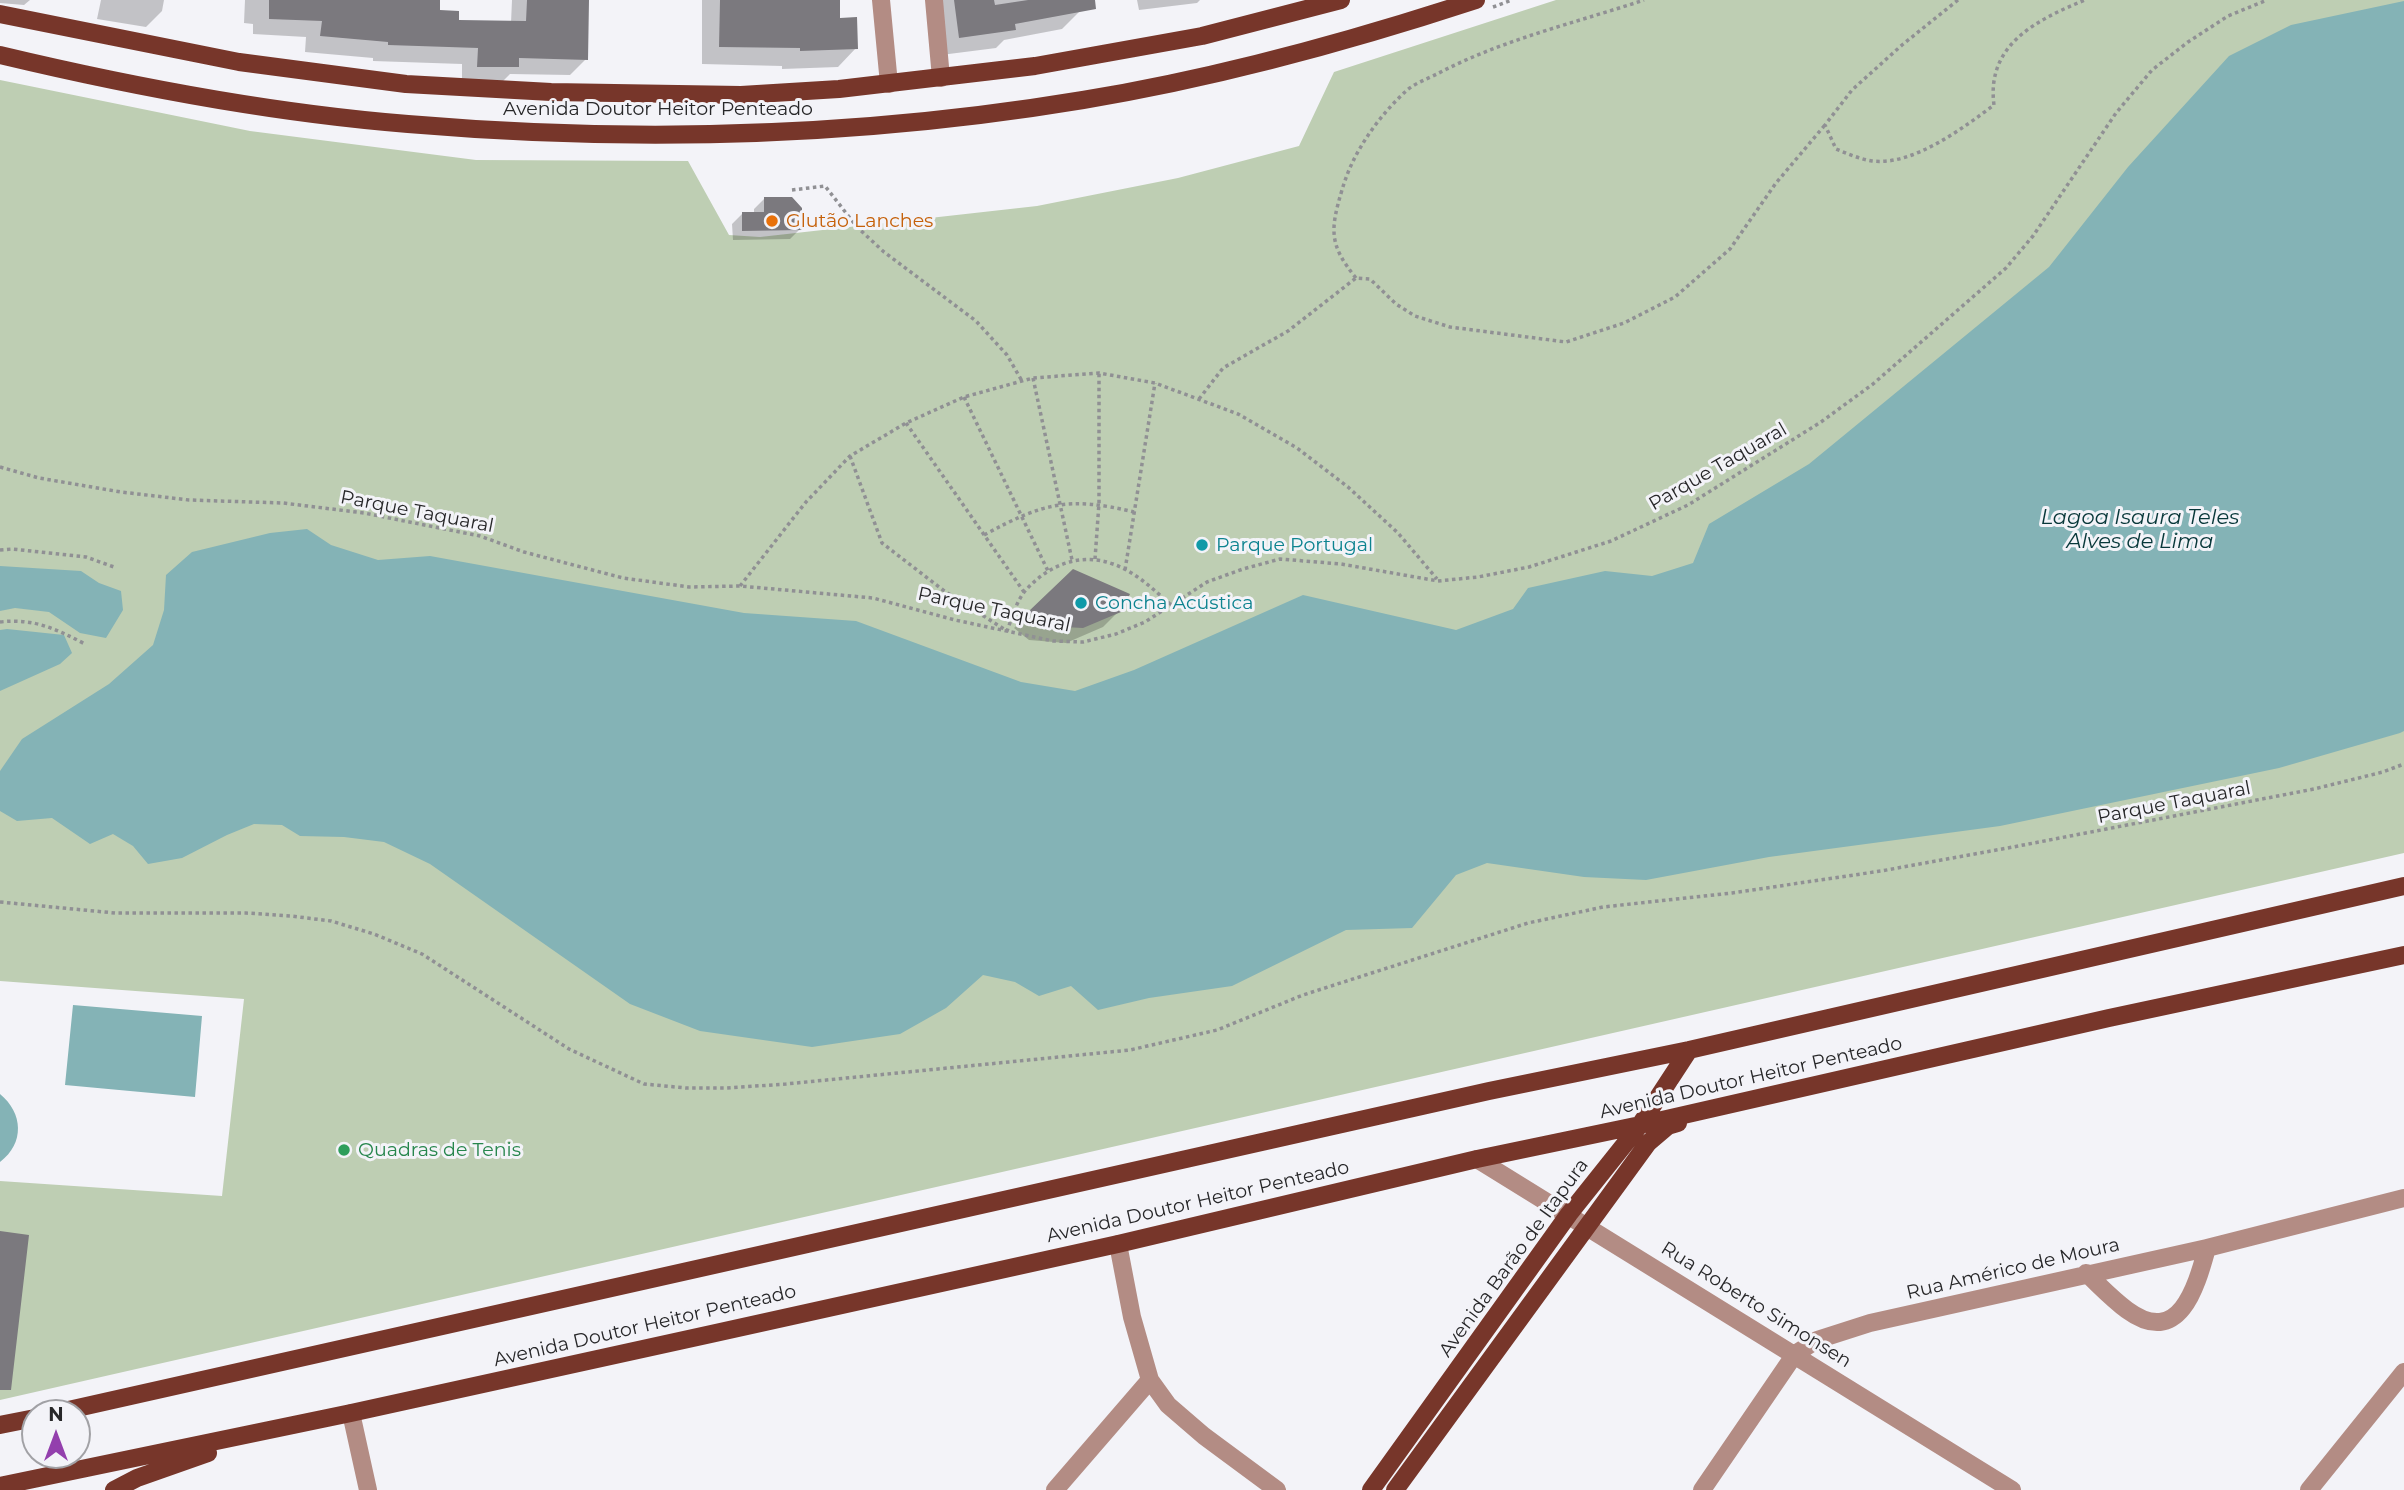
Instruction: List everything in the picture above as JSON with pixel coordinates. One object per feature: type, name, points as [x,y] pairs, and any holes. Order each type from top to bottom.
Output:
[{"type":"main road","name":"Avenida Doutor Heitor Penteado","points":[[0,14],[239,62],[406,84],[551,92],[741,95],[889,84],[1129,51],[1202,36],[1340,0]]},
{"type":"main road","name":"Avenida Doutor Heitor Penteado","points":[[0,55],[124,83],[216,99],[404,124],[599,134],[798,131],[984,114],[1084,100],[1282,58],[1476,0]]},
{"type":"main road","points":[[91,1405],[1489,1091],[1689,1050],[2404,886]]},
{"type":"main road","name":"Avenida Doutor Heitor Penteado","points":[[0,1486],[351,1413],[1118,1244],[1477,1158],[1640,1125],[2109,1018],[2404,955]]},
{"type":"main road","name":"Avenida Barão de Itapura","points":[[1371,1490],[1569,1214],[1640,1125],[1689,1050]]},
{"type":"main road","name":"Avenida Barão de Itapura","points":[[1395,1490],[1648,1143],[1668,1126],[1717,1108]]},
{"type":"main road","points":[[0,1425],[21,1421]]},
{"type":"main road","points":[[114,1490],[137,1478],[277,1428]]},
{"type":"main road","points":[[24,1481],[43,1481],[54,1485],[57,1490]]},
{"type":"street","points":[[881,0],[889,84]]},
{"type":"street","points":[[934,0],[941,78]]},
{"type":"street","name":"Rua Roberto Simonsen","points":[[1477,1158],[2012,1490]]},
{"type":"street","name":"Rua Américo de Moura","points":[[1702,1490],[1795,1354],[1817,1340],[1870,1323],[2207,1248],[2404,1198]]},
{"type":"street","points":[[1118,1244],[1132,1317],[1150,1380],[1168,1405],[1204,1436],[1277,1490]]},
{"type":"street","points":[[2086,1273],[2127,1310],[2150,1322],[2171,1320],[2187,1304],[2199,1280],[2207,1248]]},
{"type":"street","points":[[2309,1490],[2404,1372]]},
{"type":"street","points":[[1055,1490],[1150,1380]]},
{"type":"street","points":[[351,1413],[368,1490]]},
{"type":"path","points":[[1356,278],[1340,259],[1332,234],[1346,173],[1362,145],[1406,90],[1469,57],[1644,0]]},
{"type":"path","points":[[1199,400],[1223,368],[1288,331],[1356,278],[1370,279],[1396,304],[1415,316],[1450,327],[1566,341],[1624,324],[1675,297],[1730,249],[1776,183],[1852,90],[1958,0]]},
{"type":"path","points":[[1825,125],[1836,149],[1874,161],[1896,160],[1950,138],[1994,105],[1992,89],[1995,69],[2004,51],[2020,34],[2085,0]]},
{"type":"path","name":"Parque Taquaral","points":[[0,467],[39,478],[189,500],[283,503],[364,513],[480,536],[524,552],[624,578],[689,587],[740,586],[873,598],[1053,641],[1083,642],[1116,634],[1136,626],[1207,582],[1280,559],[1341,564],[1438,581],[1478,578],[1528,567],[1611,541],[1688,505],[1821,422],[1873,384],[2006,268],[2033,236],[2116,113],[2152,70],[2228,16],[2267,0]]},
{"type":"path","points":[[792,190],[825,186],[857,227],[884,252],[976,321],[1007,355],[1022,381]]},
{"type":"path","points":[[740,586],[798,513],[850,456],[906,423],[964,397],[1033,378],[1099,373],[1155,383],[1238,414],[1297,448],[1348,487],[1398,533],[1438,581]]},
{"type":"path","points":[[1095,559],[1099,503],[1099,373]]},
{"type":"path","points":[[1033,378],[1072,560]]},
{"type":"path","points":[[1125,570],[1155,383]]},
{"type":"path","points":[[964,397],[1048,571]]},
{"type":"path","points":[[906,423],[1024,592]]},
{"type":"path","points":[[850,456],[882,543],[943,590],[1007,631],[1024,592],[1048,571],[1072,560],[1095,559],[1125,570],[1146,583],[1171,605]]},
{"type":"path","points":[[984,535],[1020,515],[1059,503],[1099,503],[1134,512]]},
{"type":"path","points":[[0,550],[86,557],[114,567]]},
{"type":"path","points":[[0,622],[15,620],[49,626],[85,644]]},
{"type":"path","name":"Parque Taquaral","points":[[0,902],[115,913],[246,913],[331,921],[374,934],[422,954],[569,1049],[644,1084],[727,1088],[1130,1051],[1217,1030],[1315,991],[1528,923],[1603,907],[1732,893],[1867,873],[2062,838],[2314,789],[2404,764]]},
{"type":"green space","name":"Parque Portugal","points":[[1556,0],[2404,0],[2404,853],[0,1400],[0,1181],[222,1196],[244,999],[0,981],[0,80],[250,131],[476,160],[688,161],[729,235],[760,237],[1037,206],[1178,178],[1299,146],[1334,72]]},
{"type":"water","name":"Lagoa Isaura Teles Alves de Lima","points":[[2404,1],[2404,731],[2400,733],[2279,768],[2000,826],[1769,857],[1646,880],[1584,877],[1487,863],[1456,875],[1412,928],[1346,930],[1232,986],[1149,998],[1098,1010],[1071,986],[1039,996],[1015,982],[983,975],[946,1008],[900,1034],[812,1047],[700,1031],[630,1004],[430,864],[384,842],[344,837],[300,836],[282,825],[254,824],[182,858],[148,864],[133,846],[113,834],[90,844],[52,818],[17,821],[0,811],[0,771],[22,739],[109,684],[153,645],[164,610],[166,575],[192,552],[270,533],[307,529],[331,545],[378,560],[430,556],[744,613],[856,621],[1021,682],[1075,691],[1134,670],[1303,595],[1456,630],[1513,609],[1528,588],[1605,571],[1652,576],[1693,563],[1709,524],[1809,464],[2049,267],[2128,167],[2229,56],[2291,25]]},
{"type":"water","points":[[0,566],[81,571],[99,583],[121,591],[123,610],[106,638],[80,633],[49,612],[15,608],[0,611]]},
{"type":"water","points":[[0,630],[64,635],[72,653],[60,664],[0,691]]},
{"type":"water","points":[[73,1005],[202,1016],[195,1097],[65,1085]]},
{"type":"water","points":[[0,1094],[13,1110],[18,1128],[14,1146],[0,1162]]},
{"type":"building","points":[[269,0],[440,0],[440,10],[459,11],[459,20],[526,21],[527,0],[589,0],[588,60],[519,58],[519,67],[477,67],[478,48],[388,45],[388,42],[320,36],[322,21],[269,19]]},
{"type":"building","points":[[720,0],[840,0],[840,18],[857,17],[858,49],[800,51],[800,48],[719,47]]},
{"type":"building","points":[[954,0],[994,0],[995,5],[1028,0],[1095,0],[1096,9],[1015,24],[1016,30],[959,38]]},
{"type":"building","name":"Glutão Lanches","points":[[764,197],[792,197],[802,208],[802,230],[742,231],[742,212],[764,212]]},
{"type":"building","name":"Concha Acústica","points":[[1073,569],[1130,594],[1121,612],[1083,628],[1045,626],[1028,612]]},
{"type":"building","points":[[0,1231],[29,1235],[11,1390],[0,1390]]},
{"type":"place","name":"Glutão Lanches","points":[[772,221]]},
{"type":"place","name":"Parque Portugal","points":[[1202,545]]},
{"type":"place","name":"Concha Acústica","points":[[1081,603]]},
{"type":"place","name":"Quadras de Tenis","points":[[344,1150]]}]
